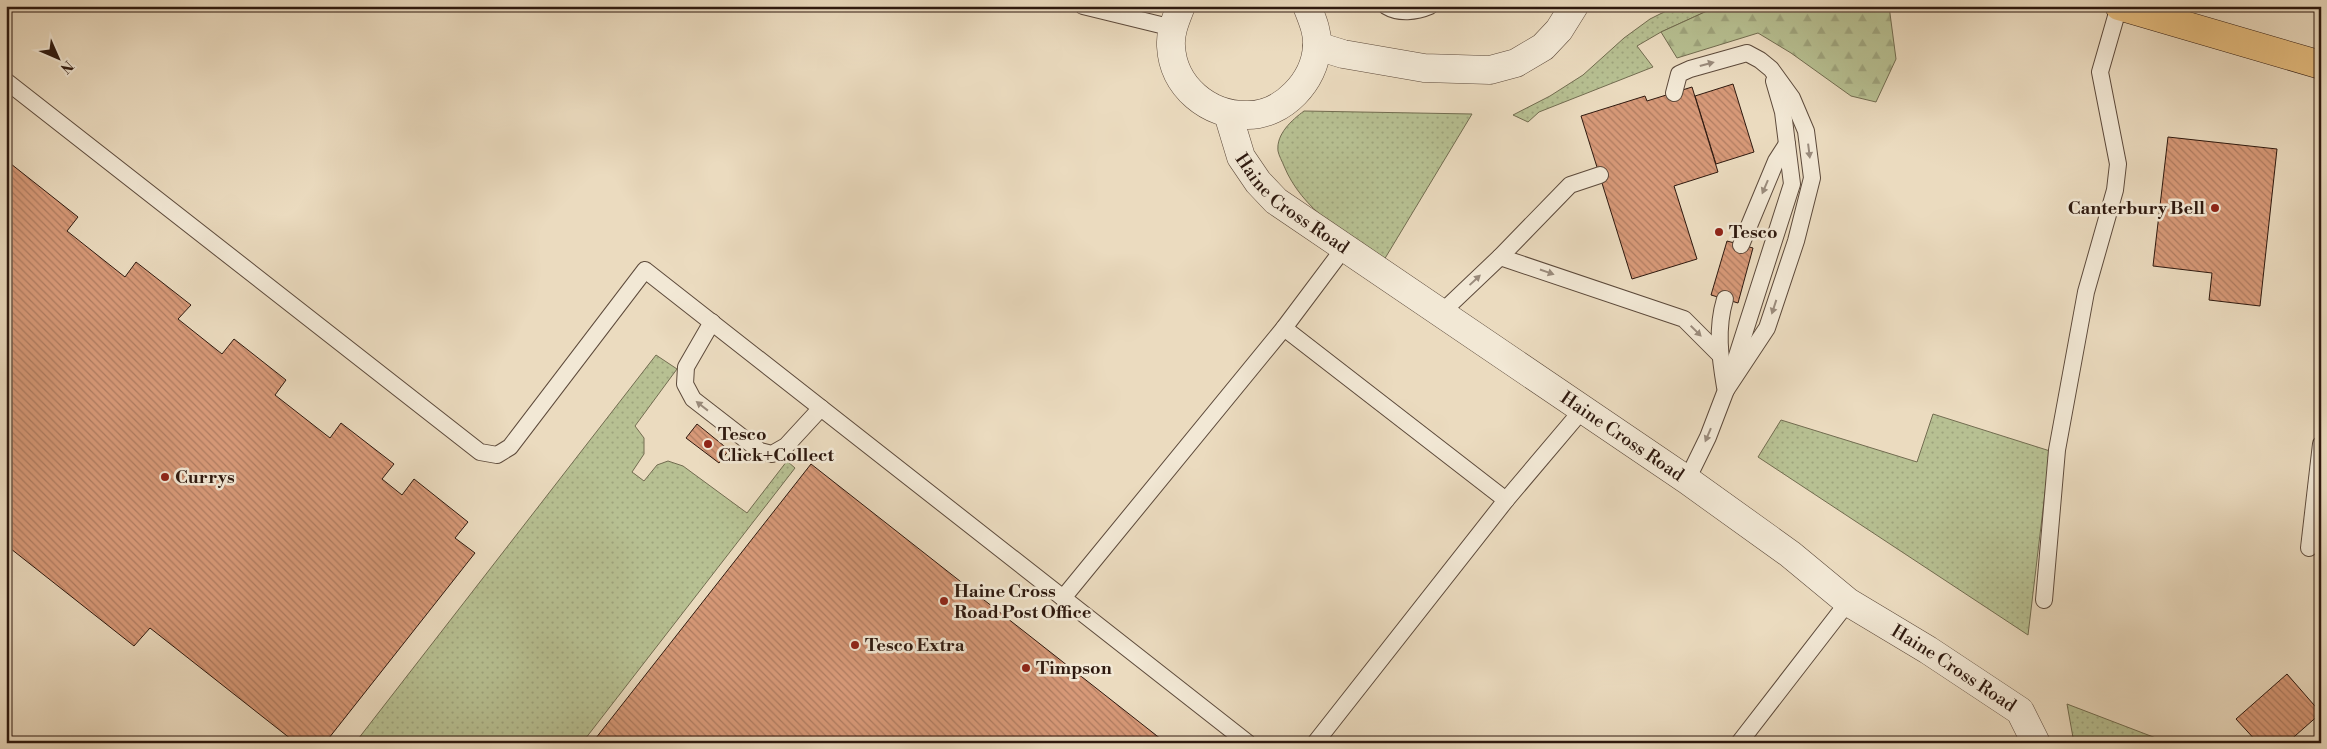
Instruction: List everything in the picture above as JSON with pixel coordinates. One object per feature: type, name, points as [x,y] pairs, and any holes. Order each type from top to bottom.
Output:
[{"type":"main road","points":[[2119,6],[2321,65]]},
{"type":"street","points":[[1177,17],[1171,46],[1174,65],[1182,82],[1195,97],[1211,108],[1228,114],[1249,116],[1270,111],[1288,101],[1303,86],[1313,67],[1317,46],[1315,25],[1307,6]]},
{"type":"street","points":[[1317,46],[1343,54],[1424,68],[1490,70],[1516,63],[1543,47],[1558,30],[1574,6]]},
{"type":"street","name":"Haine Cross Road","points":[[1228,114],[1242,157],[1258,182],[1276,200],[1440,314],[1687,480],[1790,554],[1848,602],[1928,650],[2020,711],[2036,743]]},
{"type":"lane","points":[[1083,6],[1177,17]]},
{"type":"lane","points":[[1386,6],[1402,12],[1416,11],[1430,6]]},
{"type":"lane","points":[[2044,600],[2057,450],[2086,292],[2115,190],[2118,164],[2100,72],[2119,6]]},
{"type":"lane","points":[[1674,92],[1679,74],[1690,68],[1747,53],[1771,69],[1792,98],[1806,131],[1812,178],[1796,241],[1767,328],[1726,390]]},
{"type":"lane","points":[[1687,480],[1708,437],[1726,390],[1792,184],[1783,112],[1771,69]]},
{"type":"lane","points":[[6,81],[480,452],[497,455],[510,447],[645,270],[1248,743]]},
{"type":"lane","points":[[1741,245],[1776,161],[1787,144]]},
{"type":"lane","points":[[1440,314],[1570,185],[1600,175]]},
{"type":"lane","points":[[1063,598],[1284,328],[1344,248]]},
{"type":"lane","points":[[1500,256],[1684,319],[1719,354]]},
{"type":"lane","points":[[1725,299],[1720,316],[1719,354],[1726,390]]},
{"type":"lane","points":[[712,322],[686,367],[685,384],[693,399],[760,451],[772,454],[786,446],[821,408]]},
{"type":"lane","points":[[1284,328],[1506,500]]},
{"type":"lane","points":[[1315,743],[1506,500],[1583,409]]},
{"type":"lane","points":[[2309,548],[2321,444]]},
{"type":"lane","points":[[1739,743],[1848,602]]},
{"type":"green space","points":[[1676,6],[1718,6],[1661,32],[1637,46],[1653,67],[1539,112],[1528,122],[1513,115],[1550,96],[1583,75],[1624,38],[1650,19]]},
{"type":"green space","points":[[1718,6],[1889,6],[1896,59],[1876,102],[1851,96],[1791,53],[1758,33],[1677,58],[1661,32]]},
{"type":"green space","points":[[1304,111],[1472,114],[1384,260],[1326,220],[1302,196],[1292,182],[1279,155],[1278,145],[1282,133]]},
{"type":"green space","points":[[656,355],[677,369],[635,426],[644,438],[644,454],[632,472],[644,481],[657,465],[668,461],[683,466],[747,513],[787,461],[795,468],[582,743],[355,743]]},
{"type":"green space","points":[[1933,414],[2050,451],[2028,635],[1758,457],[1781,420],[1917,462]]},
{"type":"green space","points":[[2067,704],[2169,743],[2074,743]]},
{"type":"building","points":[[1733,84],[1754,152],[1716,164],[1695,96]]},
{"type":"building","points":[[1692,87],[1718,172],[1674,186],[1697,259],[1632,279],[1581,116],[1645,96],[1647,101]]},
{"type":"building","name":"Canterbury Bell","points":[[2168,137],[2277,149],[2260,306],[2209,300],[2212,273],[2153,266]]},
{"type":"building","points":[[6,160],[78,217],[67,231],[125,277],[136,262],[191,305],[178,319],[222,354],[234,339],[286,380],[275,395],[330,438],[341,423],[394,464],[382,479],[402,495],[414,479],[468,522],[455,538],[475,553],[325,743],[296,743],[150,628],[134,646],[6,545]]},
{"type":"building","points":[[1727,241],[1753,248],[1738,303],[1711,295]]},
{"type":"building","name":"Tesco Click+Collect","points":[[697,424],[729,450],[719,463],[686,438]]},
{"type":"building","name":"Tesco Extra","points":[[811,464],[1166,743],[592,743]]},
{"type":"building","points":[[2287,674],[2321,713],[2287,743],[2258,743],[2236,719]]},
{"type":"place","name":"Canterbury Bell","points":[[2215,208]]},
{"type":"place","name":"Tesco","points":[[1719,232]]},
{"type":"place","name":"Tesco Click+Collect","points":[[708,444]]},
{"type":"place","name":"Currys","points":[[165,477]]},
{"type":"place","name":"Haine Cross Road Post Office","points":[[944,601]]},
{"type":"place","name":"Tesco Extra","points":[[855,645]]},
{"type":"place","name":"Timpson","points":[[1026,668]]}]
